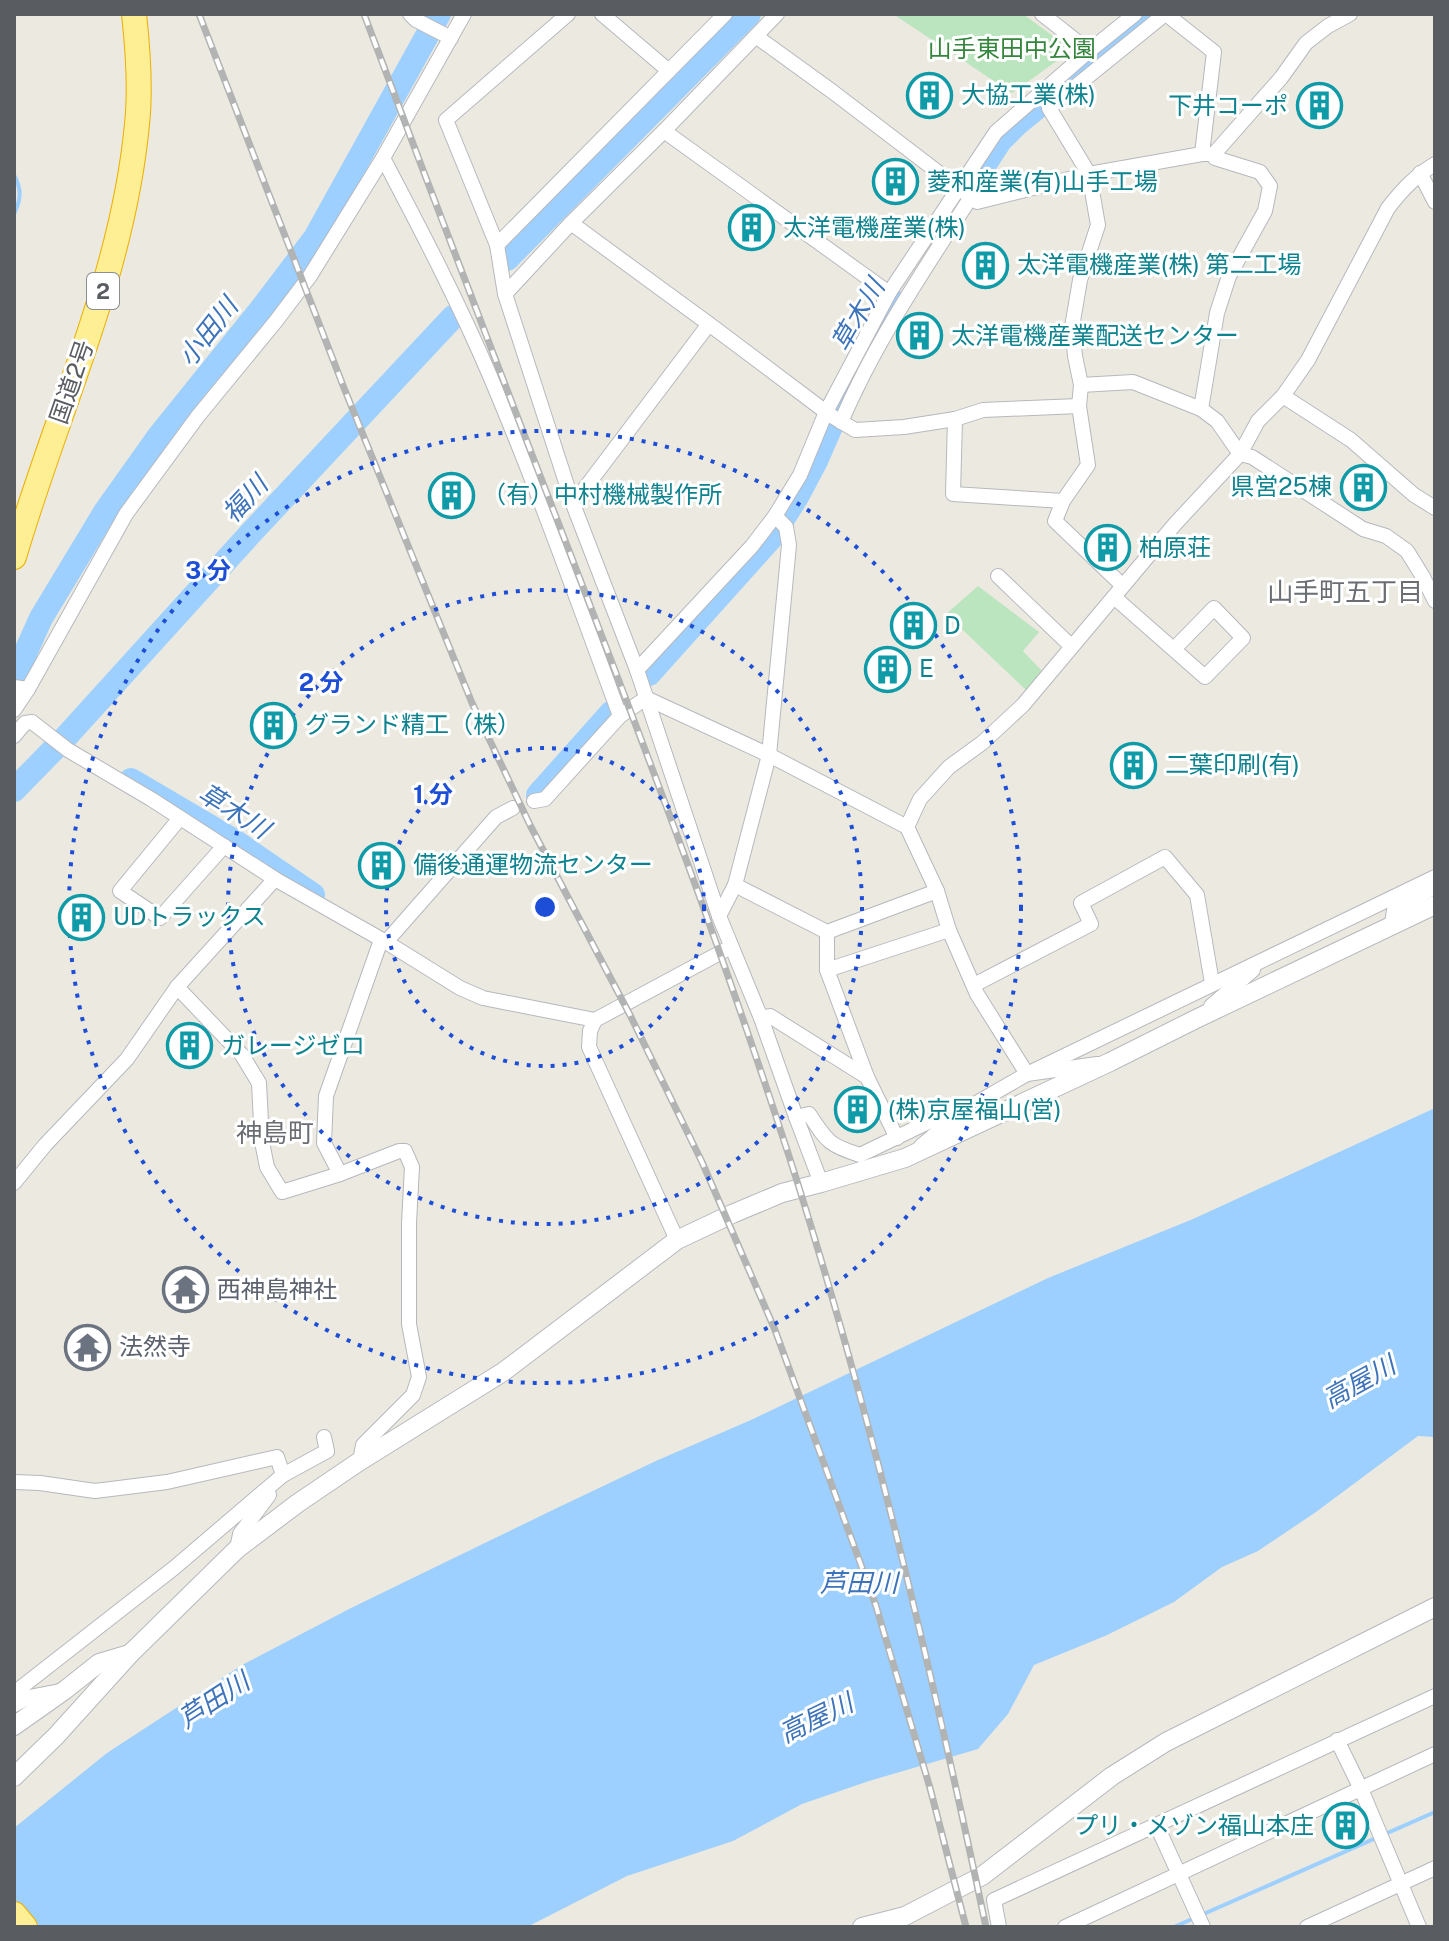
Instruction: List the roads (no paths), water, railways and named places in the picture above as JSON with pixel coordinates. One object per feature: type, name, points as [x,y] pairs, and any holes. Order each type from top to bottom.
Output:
[{"type":"highway","name":"国道2号","points":[[14,501],[105,227],[122,118],[123,64],[118,14]]},
{"type":"highway","name":"国道2号","points":[[14,557],[102,295],[119,234],[138,121],[134,14]]},
{"type":"highway","points":[[14,1914],[25,1927]]},
{"type":"street","points":[[14,710],[21,688],[126,514],[198,416],[310,276],[383,158],[448,37],[464,14]]},
{"type":"street","points":[[568,14],[446,120],[497,245],[505,294],[573,504],[637,670],[719,916],[761,1018],[821,1183]]},
{"type":"street","points":[[602,14],[669,71]]},
{"type":"street","points":[[497,245],[725,14]]},
{"type":"street","points":[[505,294],[777,14]]},
{"type":"street","points":[[1042,14],[1089,51]]},
{"type":"street","points":[[1044,101],[1089,51],[1135,14]]},
{"type":"street","points":[[637,670],[779,520],[800,475],[855,388],[996,132],[1166,14],[1214,52],[1208,154]]},
{"type":"street","points":[[757,37],[977,202],[1089,174],[1208,154],[1281,78],[1306,43],[1349,14]]},
{"type":"street","points":[[415,18],[448,37]]},
{"type":"street","points":[[1044,101],[1089,174],[1098,225],[1080,280],[1072,327],[1088,465],[1063,501],[1055,521],[1118,591],[1174,649],[1205,677],[1243,638],[1214,608],[1174,649]]},
{"type":"street","points":[[664,131],[889,293]]},
{"type":"street","points":[[1201,409],[1217,313],[1229,276],[1265,211],[1270,186],[1260,172],[1208,154]]},
{"type":"street","points":[[383,158],[439,264],[490,375],[620,716]]},
{"type":"street","points":[[907,827],[920,799],[949,767],[982,743],[1023,705],[1175,524],[1240,454],[1258,421],[1283,396],[1308,360],[1388,208],[1420,173],[1435,164]]},
{"type":"street","points":[[1420,173],[1435,202]]},
{"type":"street","points":[[834,417],[889,293],[965,192]]},
{"type":"street","points":[[571,223],[855,430],[904,427],[955,419],[983,410],[1079,406]]},
{"type":"street","points":[[573,504],[709,324]]},
{"type":"street","points":[[1081,385],[1133,382],[1201,409],[1217,421],[1240,454],[1252,457],[1363,529],[1386,536],[1407,551],[1435,601]]},
{"type":"street","points":[[1283,396],[1351,440],[1414,495],[1435,508]]},
{"type":"street","points":[[955,419],[953,494],[1063,501]]},
{"type":"street","points":[[719,916],[735,885],[769,755],[789,545],[786,527],[779,520]]},
{"type":"street","points":[[998,576],[1071,646]]},
{"type":"street","points":[[534,801],[545,799],[620,716],[646,698]]},
{"type":"street","points":[[646,698],[769,755],[907,827],[937,891],[949,930],[977,994],[1027,1074]]},
{"type":"street","points":[[14,736],[25,723],[32,722],[68,750],[275,879],[460,988],[483,998],[595,1020]]},
{"type":"street","points":[[340,1174],[324,1143],[326,1096],[384,941],[496,817],[513,808]]},
{"type":"street","points":[[180,818],[120,891],[160,918],[224,846]]},
{"type":"street","points":[[974,985],[1091,924],[1081,903],[1165,857],[1197,895],[1212,983]]},
{"type":"street","points":[[905,1158],[966,1109],[1027,1074],[1435,877]]},
{"type":"street","points":[[14,1183],[45,1145],[127,1059],[177,987],[275,879]]},
{"type":"street","points":[[735,885],[827,932],[937,891]]},
{"type":"street","points":[[1392,924],[1394,910],[1435,887]]},
{"type":"street","points":[[14,1777],[56,1736],[131,1653],[237,1549],[360,1461],[503,1372],[677,1240],[782,1193],[905,1158],[1435,905]]},
{"type":"street","points":[[827,970],[949,930]]},
{"type":"street","points":[[827,932],[827,970],[867,1077],[897,1138]]},
{"type":"street","points":[[677,1240],[589,1047],[590,1031],[595,1020],[731,947]]},
{"type":"street","points":[[1198,1018],[1269,957]]},
{"type":"street","points":[[177,987],[242,1055],[259,1083],[264,1155],[267,1167],[282,1192],[399,1151],[405,1151],[412,1167],[409,1324],[419,1377],[413,1395],[363,1445],[360,1461]]},
{"type":"street","points":[[761,1018],[770,1016],[867,1077]]},
{"type":"street","points":[[1027,1074],[1110,1062]]},
{"type":"street","points":[[796,1117],[809,1114],[826,1140],[836,1148],[860,1155],[947,1113],[966,1109]]},
{"type":"street","points":[[14,1693],[174,1568],[283,1475],[327,1451],[324,1437]]},
{"type":"street","points":[[14,1482],[95,1491],[167,1482],[277,1457],[283,1475]]},
{"type":"street","points":[[237,1549],[240,1534],[283,1475]]},
{"type":"street","points":[[862,1927],[906,1921],[982,1876],[1112,1776],[1166,1742],[1435,1607]]},
{"type":"street","points":[[14,1726],[99,1663],[131,1653]]},
{"type":"street","points":[[14,1705],[29,1697],[65,1690]]},
{"type":"street","points":[[999,1927],[994,1900],[1435,1696]]},
{"type":"street","points":[[1337,1740],[1419,1927]]},
{"type":"street","points":[[1065,1927],[1435,1754]]},
{"type":"street","points":[[1157,1826],[1200,1920]]},
{"type":"street","points":[[1313,1926],[1435,1868]]},
{"type":"water","name":"芦田川","points":[[1435,1108],[1435,1437],[1418,1436],[1316,1512],[1258,1551],[1222,1567],[1174,1602],[1105,1636],[1034,1665],[1008,1714],[978,1749],[802,1804],[733,1841],[627,1876],[527,1927],[14,1927],[14,1828],[107,1753],[242,1665],[351,1608],[658,1460],[751,1420],[1048,1278],[1193,1219]]},
{"type":"waterway","name":"小田川","points":[[14,678],[41,618],[105,512],[159,436],[315,238],[439,14]]},
{"type":"waterway","name":"福川","points":[[507,259],[749,14]]},
{"type":"waterway","name":"草木川","points":[[952,215],[1000,141],[1151,14]]},
{"type":"waterway","points":[[14,175],[20,194],[14,214]]},
{"type":"waterway","name":"草木川","points":[[649,674],[771,538],[798,495],[871,344],[896,303]]},
{"type":"waterway","name":"福川","points":[[14,790],[453,317]]},
{"type":"waterway","name":"草木川","points":[[538,795],[611,713]]},
{"type":"waterway","name":"草木川","points":[[131,780],[233,840],[313,895]]},
{"type":"waterway","points":[[1174,1927],[1435,1812]]},
{"type":"railway","points":[[199,14],[344,388],[472,703],[531,827],[630,1015],[702,1162],[775,1330],[876,1606],[930,1788],[966,1927]]},
{"type":"railway","points":[[364,14],[664,799],[733,989],[797,1181],[877,1459],[945,1739],[986,1927]]},
{"type":"place","name":"大協工業(株)","points":[[930,95]]},
{"type":"place","name":"下井コーポ","points":[[1319,106]]},
{"type":"place","name":"菱和産業(有)山手工場","points":[[896,182]]},
{"type":"place","name":"太洋電機産業(株)","points":[[752,228]]},
{"type":"place","name":"太洋電機産業(株) 第二工場","points":[[986,265]]},
{"type":"place","name":"太洋電機産業配送センター","points":[[920,336]]},
{"type":"place","name":"県営25棟","points":[[1363,487]]},
{"type":"place","name":"（有）中村機械製作所","points":[[451,495]]},
{"type":"place","name":"柏原荘","points":[[1108,548]]},
{"type":"place","name":"D","points":[[913,626]]},
{"type":"place","name":"E","points":[[888,669]]},
{"type":"place","name":"グランド精工（株）","points":[[274,725]]},
{"type":"place","name":"二葉印刷(有)","points":[[1134,765]]},
{"type":"place","name":"備後通運物流センター","points":[[382,865]]},
{"type":"place","name":"UDトラックス","points":[[82,917]]},
{"type":"place","name":"ガレージゼロ","points":[[190,1046]]},
{"type":"place","name":"(株)京屋福山(営)","points":[[857,1110]]},
{"type":"place","name":"西神島神社","points":[[186,1290]]},
{"type":"place","name":"法然寺","points":[[88,1347]]},
{"type":"place","name":"プリ・メゾン福山本庄","points":[[1345,1826]]},
{"type":"district","name":"山手町五丁目","points":[[1345,592]]},
{"type":"district","name":"神島町","points":[[275,1133]]},
{"type":"park label","name":"山手東田中公園","points":[[1012,49]]},
{"type":"water label","name":"高屋川","points":[[1359,1382]]},
{"type":"water label","name":"高屋川","points":[[816,1718]]}]
